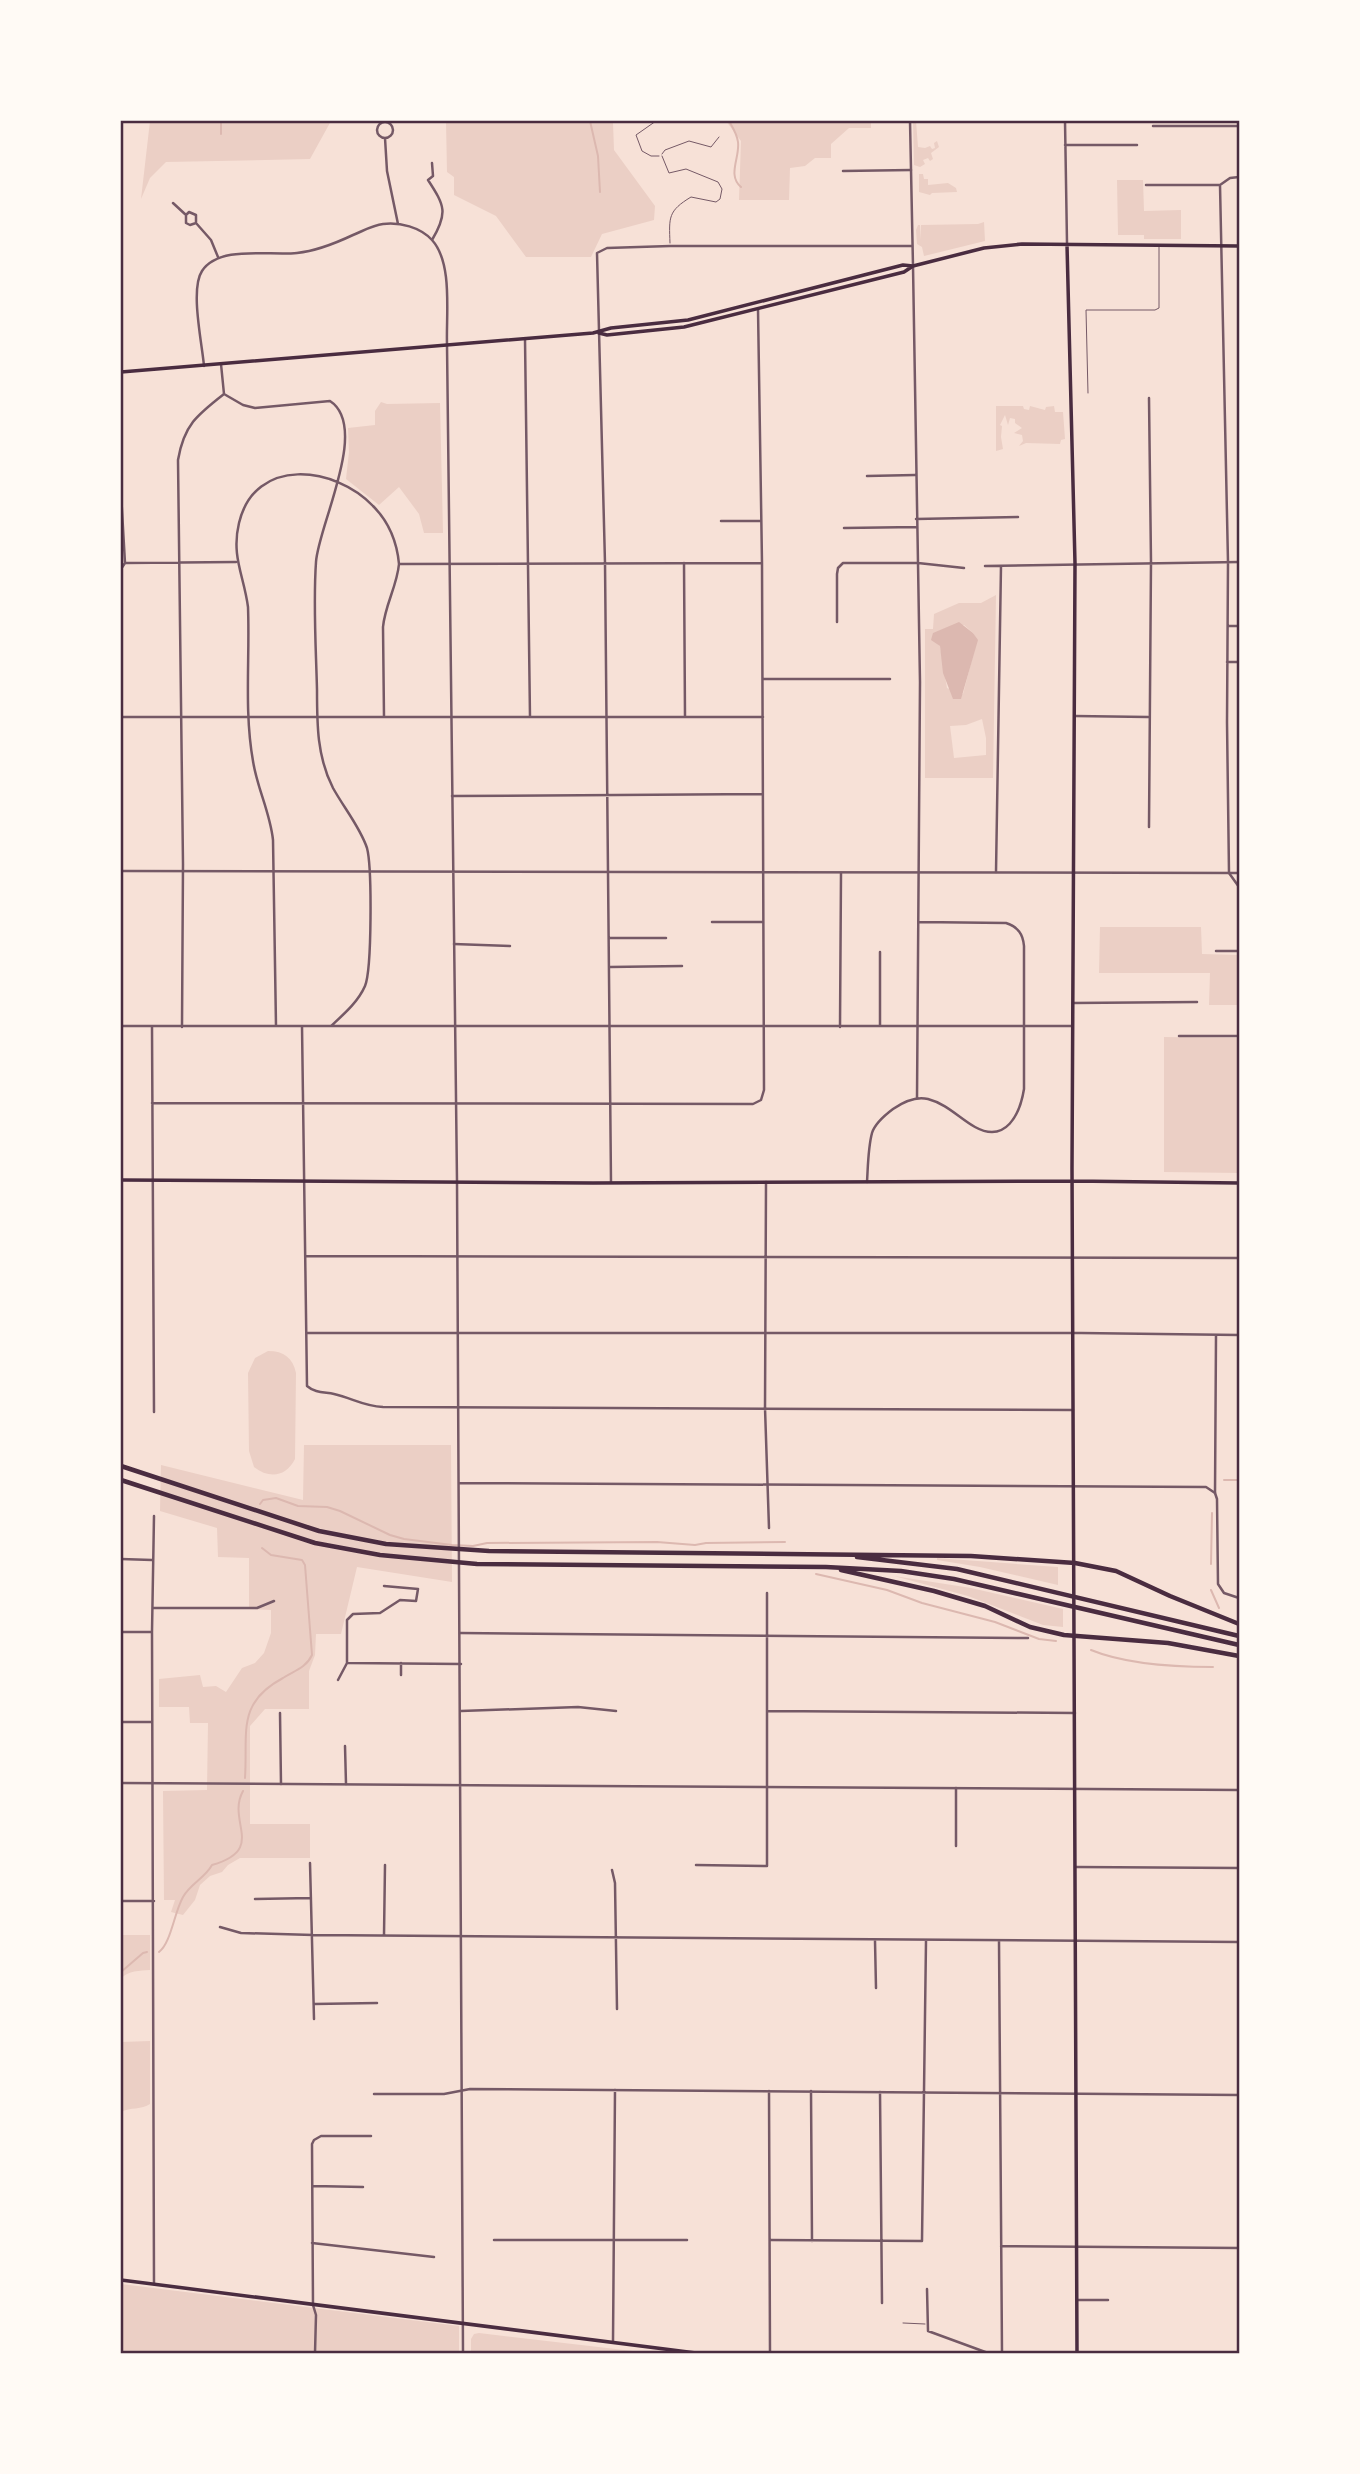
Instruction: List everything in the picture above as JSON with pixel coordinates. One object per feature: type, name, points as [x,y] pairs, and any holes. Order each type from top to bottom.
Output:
[{"type":"highway","points":[[121,1466],[319,1531],[386,1544],[488,1551],[971,1556],[1075,1563],[1116,1571],[1239,1624]]},
{"type":"highway","points":[[121,1480],[315,1543],[380,1555],[477,1564],[826,1567],[901,1571],[954,1579],[1052,1600],[1239,1645]]},
{"type":"highway","points":[[821,1553],[957,1569],[1239,1636]]},
{"type":"highway","points":[[826,1567],[934,1591],[985,1606],[1030,1627],[1075,1637],[1168,1643],[1239,1656]]},
{"type":"main road","points":[[1067,245],[1075,563],[1072,1181],[1077,2353]]},
{"type":"main road","points":[[121,372],[599,333],[611,328],[688,320],[903,265],[913,266],[998,246],[1239,246]]},
{"type":"main road","points":[[599,333],[607,335],[684,327],[904,272],[913,266]]},
{"type":"main road","points":[[121,1180],[1239,1183]]},
{"type":"main road","points":[[121,2280],[696,2353]]},
{"type":"street","points":[[910,121],[920,682],[917,1098]]},
{"type":"street","points":[[1065,121],[1067,245]]},
{"type":"street","points":[[385,122],[392,125],[393,130],[392,135],[385,138],[379,135],[377,130],[379,125],[385,122]]},
{"type":"street","points":[[1153,126],[1219,123],[1239,126]]},
{"type":"street","points":[[385,138],[389,185],[398,224]]},
{"type":"street","points":[[1065,145],[1137,145]]},
{"type":"street","points":[[432,163],[433,176],[428,180],[440,199],[444,213],[432,240]]},
{"type":"street","points":[[843,170],[911,170]]},
{"type":"street","points":[[1146,184],[1220,184],[1230,178],[1239,177]]},
{"type":"street","points":[[1220,184],[1228,562],[1229,873],[1239,887]]},
{"type":"street","points":[[173,203],[186,215]]},
{"type":"street","points":[[196,223],[187,225],[184,221],[186,215],[190,212],[196,215],[196,223],[211,240],[218,257]]},
{"type":"street","points":[[204,366],[197,283],[203,270],[218,257],[302,252],[376,225],[398,224],[418,230],[432,240],[442,257],[446,273],[457,1181],[463,2353]]},
{"type":"street","points":[[611,1183],[605,563],[597,253],[607,248],[670,246],[912,246]]},
{"type":"street","points":[[152,1103],[753,1104],[761,1100],[764,1090],[763,679],[758,309]]},
{"type":"street","points":[[525,339],[530,717]]},
{"type":"street","points":[[221,364],[224,394]]},
{"type":"street","points":[[224,394],[243,405],[255,408],[330,401],[337,407],[343,426],[343,458],[339,483],[323,527],[316,562],[317,718],[324,769],[366,845],[369,973],[357,1000],[331,1026]]},
{"type":"street","points":[[182,1027],[182,716],[178,460],[184,435],[197,416],[224,394]]},
{"type":"street","points":[[1149,397],[1149,827]]},
{"type":"street","points":[[276,1026],[272,830],[253,762],[249,717],[248,607],[246,589],[236,562],[237,536],[243,511],[255,492],[280,477],[301,474],[321,476],[339,483],[374,506],[394,537],[399,564],[398,577],[384,615],[384,717]]},
{"type":"street","points":[[867,476],[915,475]]},
{"type":"street","points":[[121,493],[125,564],[121,569]]},
{"type":"street","points":[[916,519],[1018,517]]},
{"type":"street","points":[[721,521],[761,521]]},
{"type":"street","points":[[844,528],[917,527]]},
{"type":"street","points":[[125,564],[236,562]]},
{"type":"street","points":[[985,565],[1239,562]]},
{"type":"street","points":[[684,563],[685,718]]},
{"type":"street","points":[[399,564],[762,563]]},
{"type":"street","points":[[837,622],[837,574],[838,568],[844,563],[964,568]]},
{"type":"street","points":[[996,872],[1001,566]]},
{"type":"street","points":[[1227,626],[1239,626]]},
{"type":"street","points":[[1227,662],[1239,662]]},
{"type":"street","points":[[763,679],[890,679]]},
{"type":"street","points":[[1074,716],[1148,717]]},
{"type":"street","points":[[121,717],[763,717]]},
{"type":"street","points":[[453,796],[763,794]]},
{"type":"street","points":[[121,871],[1239,873]]},
{"type":"street","points":[[840,1027],[841,872]]},
{"type":"street","points":[[712,922],[763,922]]},
{"type":"street","points":[[867,1182],[873,1130],[891,1110],[904,1102],[917,1098],[928,1099],[948,1108],[974,1127],[991,1131],[1002,1129],[1015,1119],[1022,1101],[1024,946],[1021,934],[1016,927],[998,922],[919,922]]},
{"type":"street","points":[[610,938],[666,938]]},
{"type":"street","points":[[454,944],[510,946]]},
{"type":"street","points":[[1216,951],[1239,951]]},
{"type":"street","points":[[880,952],[880,1027]]},
{"type":"street","points":[[610,967],[682,966]]},
{"type":"street","points":[[1073,1003],[1197,1002]]},
{"type":"street","points":[[121,1026],[1072,1026]]},
{"type":"street","points":[[302,1026],[307,1387],[310,1390],[334,1394],[369,1406],[1073,1410]]},
{"type":"street","points":[[152,1027],[155,1412]]},
{"type":"street","points":[[1180,1036],[1239,1036]]},
{"type":"street","points":[[766,1182],[765,1408],[769,1528]]},
{"type":"street","points":[[306,1256],[1239,1258]]},
{"type":"street","points":[[307,1333],[1239,1335]]},
{"type":"street","points":[[1216,1335],[1217,1578],[1224,1593],[1239,1598]]},
{"type":"street","points":[[459,1483],[1199,1486],[1215,1493]]},
{"type":"street","points":[[154,1516],[154,2284]]},
{"type":"street","points":[[121,1559],[152,1560]]},
{"type":"street","points":[[338,1680],[347,1663],[347,1620],[353,1614],[380,1613],[400,1600],[416,1601],[418,1588],[384,1586]]},
{"type":"street","points":[[696,1865],[767,1866],[767,1593]]},
{"type":"street","points":[[153,1608],[257,1608],[274,1601]]},
{"type":"street","points":[[121,1632],[152,1632]]},
{"type":"street","points":[[460,1633],[1028,1638]]},
{"type":"street","points":[[347,1663],[461,1664]]},
{"type":"street","points":[[401,1663],[401,1675]]},
{"type":"street","points":[[461,1710],[578,1707],[616,1711]]},
{"type":"street","points":[[768,1711],[1075,1713]]},
{"type":"street","points":[[280,1713],[281,1784]]},
{"type":"street","points":[[121,1722],[153,1722]]},
{"type":"street","points":[[345,1746],[346,1784]]},
{"type":"street","points":[[121,1783],[1239,1790]]},
{"type":"street","points":[[956,1788],[956,1846]]},
{"type":"street","points":[[310,1863],[314,2019]]},
{"type":"street","points":[[384,1936],[385,1865]]},
{"type":"street","points":[[1076,1867],[1239,1868]]},
{"type":"street","points":[[612,1870],[615,1883],[617,2009]]},
{"type":"street","points":[[255,1899],[311,1898]]},
{"type":"street","points":[[121,1901],[154,1901]]},
{"type":"street","points":[[220,1927],[241,1933],[313,1935],[1239,1942]]},
{"type":"street","points":[[875,1941],[876,1988]]},
{"type":"street","points":[[771,2241],[922,2241],[926,1941]]},
{"type":"street","points":[[999,1941],[1002,2353]]},
{"type":"street","points":[[314,2004],[377,2003]]},
{"type":"street","points":[[374,2094],[444,2094],[462,2090],[615,2090],[1239,2095]]},
{"type":"street","points":[[613,2344],[615,2090]]},
{"type":"street","points":[[769,2091],[771,2353]]},
{"type":"street","points":[[811,2091],[812,2241]]},
{"type":"street","points":[[880,2092],[882,2303]]},
{"type":"street","points":[[315,2353],[311,2154],[314,2140],[321,2136],[371,2136]]},
{"type":"street","points":[[313,2186],[363,2187]]},
{"type":"street","points":[[495,2240],[517,2238],[687,2241]]},
{"type":"street","points":[[312,2243],[434,2257]]},
{"type":"street","points":[[1001,2246],[1239,2248]]},
{"type":"street","points":[[927,2289],[928,2331],[989,2353]]},
{"type":"street","points":[[1077,2300],[1108,2300]]},
{"type":"lane","points":[[656,121],[637,132],[636,138],[646,154],[662,156]]},
{"type":"lane","points":[[670,246],[669,218],[673,212],[691,197],[716,202],[720,199],[722,188],[718,182],[686,169],[669,173],[662,156],[665,150],[689,141],[711,147],[719,137]]},
{"type":"lane","points":[[1088,393],[1086,310],[1159,308],[1159,245]]},
{"type":"lane","points":[[903,2323],[928,2324]]},
{"type":"shaded area","points":[[150,121],[331,121],[310,159],[166,162],[150,178],[141,199]]},
{"type":"shaded area","points":[[446,121],[616,121],[613,123],[614,150],[655,206],[654,220],[602,234],[591,257],[526,257],[496,216],[454,195],[454,177],[447,172]]},
{"type":"shaded area","points":[[726,121],[871,121],[871,128],[849,128],[831,144],[831,158],[815,158],[805,166],[790,168],[789,200],[739,200],[741,141]]},
{"type":"shaded area","points":[[913,121],[916,121],[918,147],[930,146],[932,149],[937,141],[939,147],[931,153],[933,159],[923,160],[925,164],[920,167],[914,165]]},
{"type":"shaded area","points":[[919,174],[928,179],[928,185],[948,183],[956,188],[957,192],[930,195],[919,192]]},
{"type":"shaded area","points":[[1117,180],[1143,180],[1144,211],[1181,210],[1181,239],[1144,239],[1144,235],[1118,235]]},
{"type":"shaded area","points":[[984,222],[985,241],[924,256],[922,247],[917,244],[918,225],[921,240],[921,225]]},
{"type":"shaded area","points":[[381,402],[440,403],[443,533],[424,533],[419,514],[399,487],[379,505],[346,479],[348,428],[375,425],[375,411]]},
{"type":"shaded area","points":[[996,406],[1023,406],[1029,410],[1030,406],[1045,410],[1046,407],[1054,406],[1055,412],[1063,412],[1065,439],[1061,440],[1060,444],[1026,443],[1019,446],[1023,441],[1022,435],[1014,433],[1022,428],[1015,423],[1015,419],[1010,418],[1008,425],[1005,415],[1000,425],[1003,449],[996,451]]},
{"type":"shaded area","points":[[996,595],[993,778],[925,778],[925,629],[933,629],[934,614],[959,603],[981,603]],"holes":[[[964,625],[977,640],[963,694],[947,688],[940,646],[936,641],[943,630]],[[982,719],[986,755],[954,758],[950,726],[966,725]]]},
{"type":"shaded area","points":[[959,622],[978,640],[961,699],[953,699],[943,673],[940,646],[931,640],[933,633]]},
{"type":"shaded area","points":[[1100,927],[1201,927],[1202,954],[1239,955],[1239,1005],[1209,1005],[1210,973],[1099,973]]},
{"type":"shaded area","points":[[1164,1037],[1239,1038],[1239,1173],[1164,1172]]},
{"type":"shaded area","points":[[268,1351],[287,1356],[296,1373],[295,1459],[287,1470],[277,1474],[265,1473],[254,1467],[249,1451],[248,1373],[255,1358]]},
{"type":"shaded area","points":[[304,1445],[451,1445],[452,1582],[357,1567],[341,1634],[316,1634],[315,1655],[309,1671],[309,1709],[265,1709],[250,1726],[250,1824],[310,1824],[310,1858],[240,1858],[200,1885],[195,1900],[183,1915],[171,1912],[175,1900],[164,1900],[163,1791],[207,1790],[208,1723],[190,1723],[189,1707],[159,1707],[159,1679],[200,1675],[203,1687],[216,1686],[226,1692],[242,1668],[255,1663],[264,1653],[271,1633],[271,1610],[249,1609],[249,1558],[218,1557],[217,1528],[160,1511],[161,1465],[303,1500]]},
{"type":"shaded area","points":[[937,1560],[1058,1567],[1058,1585]]},
{"type":"shaded area","points":[[894,1576],[971,1588],[1063,1609],[1063,1627],[1043,1625],[968,1596]]},
{"type":"shaded area","points":[[121,1935],[150,1935],[150,1970],[131,1972],[121,1979]]},
{"type":"shaded area","points":[[150,2041],[150,2104],[121,2112],[121,2042]]},
{"type":"shaded area","points":[[121,2284],[459,2326],[459,2353],[121,2353]]},
{"type":"shaded area","points":[[474,2334],[650,2353],[471,2353],[471,2339]]},
{"type":"waterway","points":[[221,121],[221,134]]},
{"type":"waterway","points":[[590,121],[598,156],[600,192]]},
{"type":"waterway","points":[[729,121],[737,139],[734,172],[741,187]]},
{"type":"waterway","points":[[1224,1480],[1239,1480]]},
{"type":"waterway","points":[[260,1504],[263,1500],[276,1498],[298,1506],[327,1507],[390,1535],[452,1545],[657,1542],[695,1545],[785,1542]]},
{"type":"waterway","points":[[1211,1564],[1212,1513]]},
{"type":"waterway","points":[[245,1778],[247,1721],[251,1709],[268,1688],[303,1666],[312,1655],[305,1565],[302,1560],[271,1555],[262,1548]]},
{"type":"waterway","points":[[816,1574],[887,1590],[922,1603],[995,1622],[1039,1639],[1056,1641]]},
{"type":"waterway","points":[[1211,1590],[1219,1608]]},
{"type":"waterway","points":[[1091,1650],[1135,1662],[1213,1667]]},
{"type":"waterway","points":[[159,1952],[167,1942],[186,1892],[212,1865],[238,1851],[242,1834],[239,1802],[243,1791]]},
{"type":"waterway","points":[[121,1972],[147,1952]]}]
